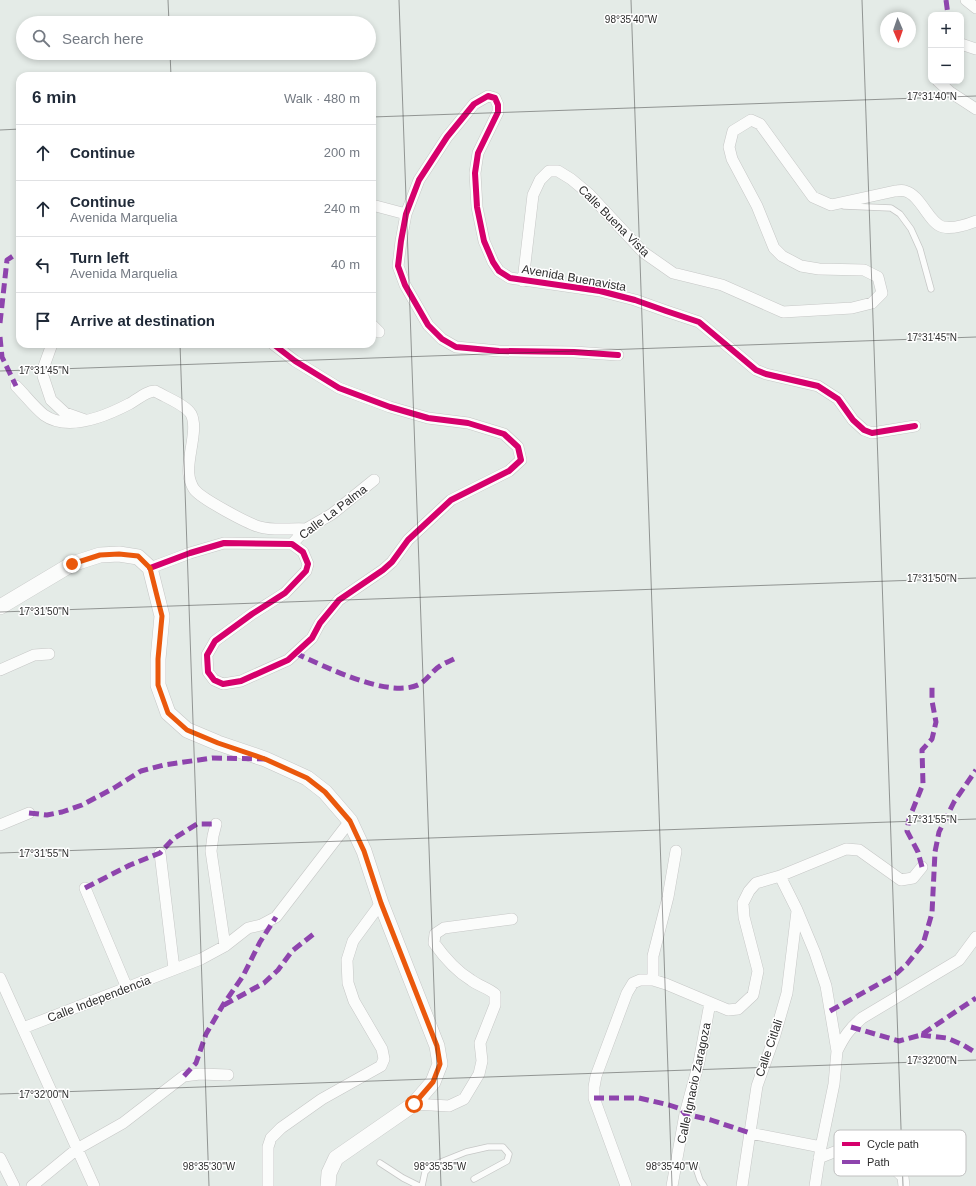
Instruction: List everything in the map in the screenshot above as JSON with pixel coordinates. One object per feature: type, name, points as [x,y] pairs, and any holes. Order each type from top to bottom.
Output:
[{"type":"main road","points":[[0,607],[72,564],[100,555],[119,554],[138,556],[150,568],[162,616],[158,659],[158,685],[168,713],[187,730],[218,743],[265,759],[307,778],[325,792],[350,821],[364,851],[381,903],[437,1046],[440,1064],[433,1082],[414,1104],[336,1158],[330,1173],[328,1186]]},
{"type":"street","points":[[966,0],[976,8]]},
{"type":"street","points":[[964,45],[976,49]]},
{"type":"street","points":[[941,84],[950,92],[976,109]]},
{"type":"street","name":"Avenida Buenavista","points":[[406,214],[419,180],[447,137],[474,104],[488,96],[495,98],[498,105],[498,112],[478,153],[475,173],[477,207],[484,241],[493,262],[499,271],[510,278],[523,281],[600,291],[635,300],[699,322],[756,370],[766,374],[818,386],[838,399],[853,420],[868,432],[872,433],[915,426]]},
{"type":"street","name":"Calle Buena Vista","points":[[523,281],[534,195],[540,180],[549,171],[558,172],[571,179],[589,194],[643,252],[673,273],[722,285],[784,312],[852,308],[872,303],[882,294],[878,277],[864,270],[819,269],[801,266],[782,256],[774,248],[758,206],[732,159],[729,147],[733,131],[751,120],[760,124],[813,197],[831,205]]},
{"type":"street","points":[[831,205],[896,191],[906,191],[916,198],[935,222],[942,227],[962,226],[976,221]]},
{"type":"street","points":[[376,206],[406,214],[398,266],[405,285],[428,325],[442,339],[456,346],[499,351],[547,351],[618,355]]},
{"type":"street","points":[[51,348],[43,369],[43,376],[51,400],[65,413],[86,420]]},
{"type":"street","points":[[150,568],[190,553],[224,543],[292,544],[303,552],[308,564],[306,572],[285,593],[252,614],[215,641],[207,655],[208,672],[214,680],[224,684],[241,681],[288,660],[312,638],[320,623],[339,600],[383,570],[392,562],[408,540],[451,500],[509,471],[521,460],[518,447],[504,434],[468,423],[428,418],[390,407],[339,388],[295,361],[278,348]]},
{"type":"street","points":[[16,386],[44,415],[56,421],[74,423],[114,412],[150,391],[156,391],[187,409],[191,415],[194,424],[188,475],[195,490],[206,499],[249,523],[260,527],[268,529],[306,529]]},
{"type":"street","name":"Calle La Palma","points":[[292,544],[306,529],[332,514],[374,480]]},
{"type":"street","points":[[0,670],[34,655],[49,654]]},
{"type":"street","points":[[0,825],[29,813]]},
{"type":"street","name":"Calle Independencia","points":[[23,1028],[201,959],[225,946],[248,928],[261,925],[276,917],[350,821]]},
{"type":"street","points":[[216,824],[211,851],[225,946]]},
{"type":"street","points":[[626,1186],[594,1098],[594,1087],[596,1076],[627,993],[633,983],[640,980],[653,980],[728,1010],[738,1009],[753,995],[758,971],[744,917],[743,903],[749,891],[756,883],[780,876],[846,849],[859,850],[901,880],[913,878],[922,867]]},
{"type":"street","points":[[653,980],[653,956],[668,897],[676,851]]},
{"type":"street","points":[[160,853],[174,969]]},
{"type":"street","points":[[780,876],[797,910],[815,953],[826,986],[837,1051],[834,1084],[820,1152],[815,1186]]},
{"type":"street","points":[[85,888],[127,988]]},
{"type":"street","points":[[268,1186],[268,1147],[271,1138],[281,1128],[322,1099],[381,1066],[384,1059],[382,1049],[354,1002],[348,983],[347,960],[353,941],[381,903]]},
{"type":"street","name":"Calle Citlali","points":[[742,1186],[757,1086],[774,1038],[787,993],[797,910]]},
{"type":"street","points":[[414,1104],[449,1106],[464,1099],[479,1074],[482,1061],[480,1043],[496,1005],[495,994],[488,988],[471,980],[445,958],[434,943],[435,934],[444,928],[512,919]]},
{"type":"street","points":[[837,1051],[851,1027],[862,1018],[959,960],[976,937]]},
{"type":"street","points":[[0,978],[94,1186]]},
{"type":"street","name":"Calle Ignacio Zaragoza","points":[[672,1186],[685,1114],[699,1062],[710,1003]]},
{"type":"street","points":[[32,1186],[77,1150],[123,1123],[184,1076],[200,1074],[228,1075]]},
{"type":"street","points":[[750,1133],[820,1152],[834,1149]]},
{"type":"street","points":[[0,1158],[14,1186]]},
{"type":"street","points":[[902,1176],[904,1186]]},
{"type":"lane","points":[[831,205],[891,208],[900,214],[911,229],[920,249],[931,289]]},
{"type":"lane","points":[[380,1163],[403,1178],[421,1186],[425,1172],[431,1166],[466,1152],[488,1147],[503,1147],[509,1154],[507,1161],[474,1179]]},
{"type":"lane","points":[[696,1168],[700,1180],[704,1186]]},
{"type":"marked path","points":[[946,0],[948,12]]},
{"type":"marked path","points":[[0,323],[7,260],[13,256],[16,256]]},
{"type":"marked path","points":[[0,337],[2,357],[16,386]]},
{"type":"marked path","points":[[295,653],[339,673],[375,685],[392,688],[407,688],[420,684],[437,668],[454,659]]},
{"type":"marked path","points":[[922,867],[918,852],[907,831],[909,819],[923,784],[922,750],[932,739],[936,722],[932,701],[932,683]]},
{"type":"marked path","points":[[29,813],[47,815],[62,812],[82,805],[114,788],[141,771],[164,765],[212,758],[265,759]]},
{"type":"marked path","points":[[830,1011],[895,975],[907,964],[923,944],[932,913],[935,852],[939,832],[954,802],[976,770]]},
{"type":"marked path","points":[[85,888],[130,865],[160,853],[173,839],[197,824],[216,824]]},
{"type":"marked path","points":[[184,1076],[196,1063],[206,1034],[223,1005],[243,976],[260,942],[276,917]]},
{"type":"marked path","points":[[224,1005],[264,983],[278,970],[292,951],[315,933]]},
{"type":"marked path","points":[[851,1027],[899,1041],[921,1035],[976,998]]},
{"type":"marked path","points":[[921,1035],[947,1038],[976,1053]]},
{"type":"marked path","points":[[594,1098],[639,1098],[669,1105],[681,1109],[685,1114],[711,1120],[750,1133]]},
{"type":"cycle path","points":[[618,355],[574,352],[499,351],[456,347],[442,339],[428,325],[405,285],[398,266],[401,241],[406,214],[419,180],[447,137],[474,104],[488,96],[495,98],[498,105],[498,112],[478,153],[475,173],[477,207],[484,241],[493,262],[499,271],[510,278],[600,291],[635,300],[699,322],[756,370],[766,374],[818,386],[838,399],[853,420],[864,430],[872,433],[915,426]]},
{"type":"cycle path","points":[[150,568],[190,553],[224,543],[292,544],[303,552],[308,564],[306,571],[285,593],[252,614],[215,641],[207,655],[208,672],[214,680],[223,684],[241,681],[288,660],[312,638],[320,623],[339,600],[383,570],[392,562],[408,540],[451,500],[509,471],[521,460],[518,447],[504,434],[468,423],[428,418],[390,407],[339,388],[295,361],[278,348]]},
{"type":"route","points":[[72,564],[100,555],[119,554],[138,556],[150,568],[162,616],[158,659],[158,685],[168,713],[187,730],[218,743],[265,759],[307,778],[325,792],[350,821],[364,851],[381,903],[437,1046],[440,1064],[433,1082],[414,1104]]}]
